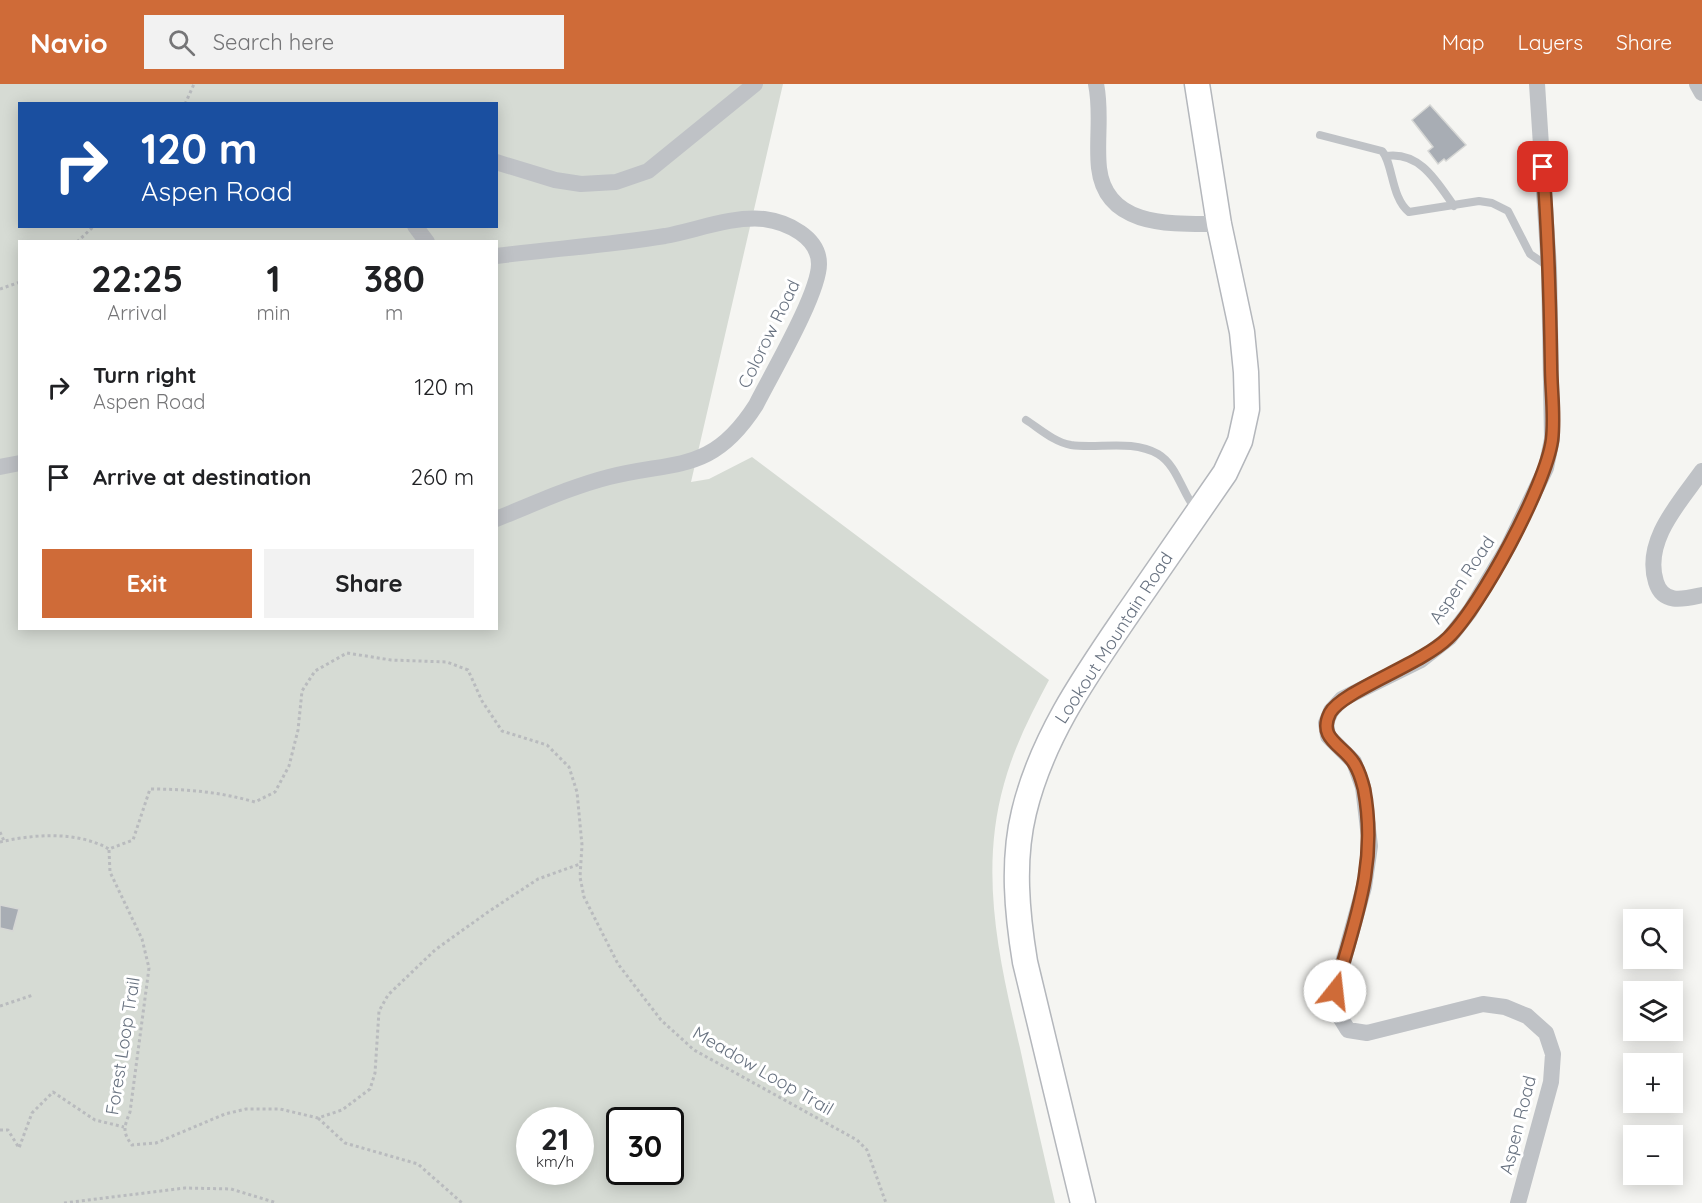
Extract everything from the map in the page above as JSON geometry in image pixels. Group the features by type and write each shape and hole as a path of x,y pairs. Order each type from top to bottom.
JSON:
{"street":[{"path":"498,163 555,180 581,184 616,182 648,171 755,84"},
{"path":"1096,84 1100,123 1099,166 1104,190 1118,207 1142,219 1184,224 1219,224"},
{"name":"Lookout Mountain Road","path":"1083,1203 1025,962 1018,922 1016,884 1023,814 1035,776 1059,722 1086,675 1225,473 1240,441 1247,409 1242,332 1219,224 1197,84"},
{"name":"Aspen Road","path":"1518,1203 1551,1082 1553,1054 1546,1033 1527,1016 1505,1007 1483,1004 1367,1033 1348,1030 1335,1009 1335,991 1364,887 1370,846 1363,787 1354,762 1328,736 1326,723 1331,711 1342,699 1421,660 1449,638 1470,611 1508,548 1546,468 1552,439 1549,268 1537,84"},
{"path":"1697,84 1702,93"},
{"name":"Colorow Road","path":"498,256 664,236 738,221 763,219 783,223 800,232 813,245 819,263 815,287 756,405 745,422 720,446 685,464 611,477 566,489 498,518"},
{"path":"0,467 18,463"},
{"path":"1702,471 1659,535 1653,555 1653,573 1657,588 1666,597 1677,600 1702,595"}],"lane":[{"path":"1320,135 1382,151 1386,156 1388,170 1403,208 1409,212 1479,201 1492,203 1508,211 1530,254 1549,268"},
{"path":"1386,156 1405,155 1422,165 1454,206"},
{"path":"1026,420 1057,440 1071,445 1116,445 1157,454 1174,471 1188,501 1198,513"}],"path":[{"path":"186,102 194,84"},
{"path":"79,240 92,228"},
{"path":"0,289 18,283"},
{"path":"0,832 2,842 61,835 98,843 109,849 133,840 150,789 190,789 255,802 275,792 289,766 298,730 302,691 315,671 347,653 391,660 447,662 468,670 482,701 502,731 547,745 569,767 577,792 580,864 538,879 488,912 435,951 388,995 379,1011 375,1073 370,1089 342,1110 318,1118 345,1143 418,1164 462,1203"},
{"name":"Forest Loop Trail","path":"109,849 110,872 142,939 149,968 130,1112 124,1127 124,1134 132,1145 156,1143 204,1122 246,1109 280,1109 318,1118"},
{"name":"Meadow Loop Trail","path":"580,864 584,897 615,959 672,1032 694,1050 857,1140 867,1150 886,1203"},
{"path":"0,1006 33,995"},
{"path":"0,1130 8,1130 19,1148 32,1113 53,1092 95,1120 124,1127"},
{"path":"64,1203 185,1188 231,1189 277,1203"}],"shaded area":[{"path":"0,84 783,84 691,482 709,479 752,457 1049,680 1029,718 1008,770 997,817 993,850 993,883 999,949 1055,1203 0,1203"}],"building":[{"path":"1430,105 1466,145 1446,161 1444,159 1438,164 1428,151 1433,147 1412,120"},
{"path":"0,905 19,909 13,931 0,928"}],"route":[{"path":"1335,991 1364,887 1370,846 1363,787 1354,762 1328,736 1326,723 1331,711 1342,699 1421,660 1449,638 1470,611 1508,548 1546,468 1552,439 1549,268 1543,167"}]}
